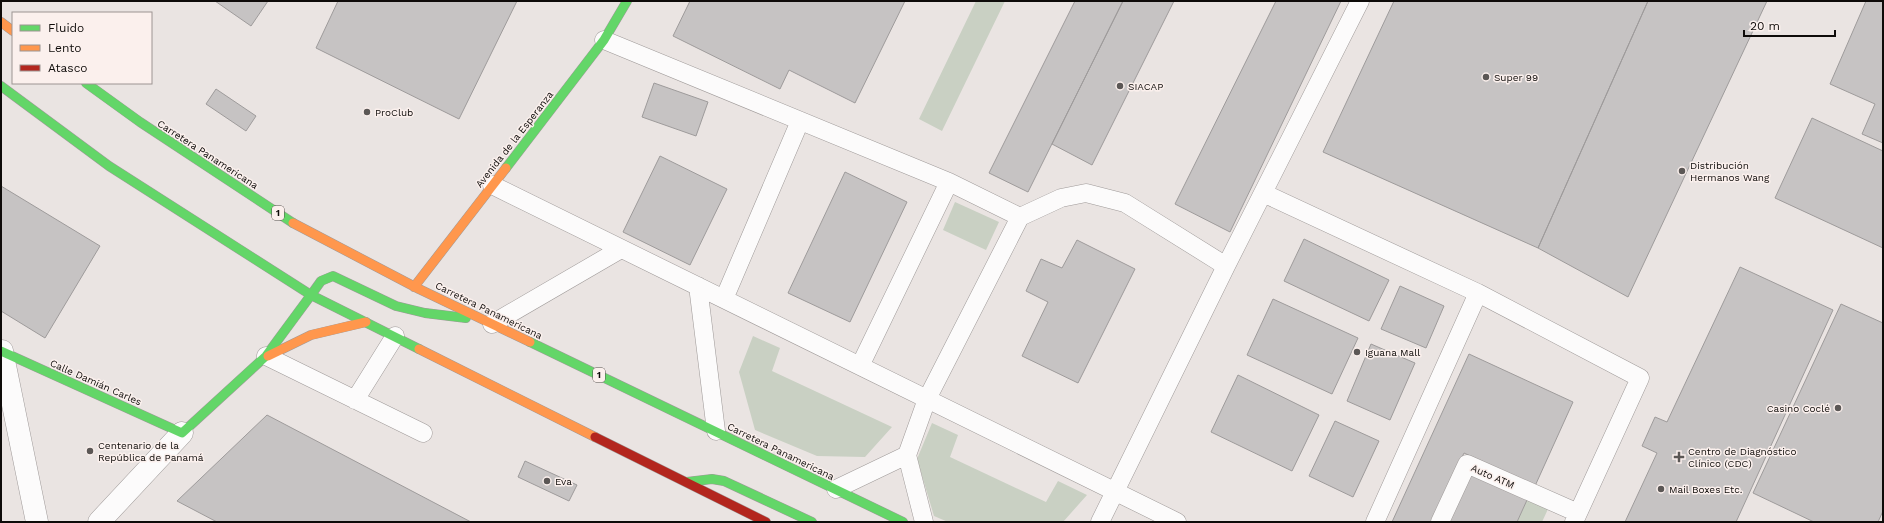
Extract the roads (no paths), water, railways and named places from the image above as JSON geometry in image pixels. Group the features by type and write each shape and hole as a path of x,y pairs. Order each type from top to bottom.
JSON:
{"main road":[{"name":"Avenida de la Esperanza","path":"414,287 604,40 627,1"},
{"path":"1,22 12,30"},
{"name":"Carretera Panamericana","path":"87,84 140,122 304,230 414,287 488,321 903,522"},
{"path":"1,86 110,166 311,295 766,522"},
{"path":"182,433 266,356 321,281 332,276 396,306 448,316 488,321"},
{"path":"266,356 311,335 366,322"},
{"name":"Calle Damián Carles","path":"1,351 182,433"},
{"path":"687,482 712,479 724,481 812,522"}],"street":[{"path":"1,351 37,522"},
{"path":"99,522 182,433"}],"lane":[{"path":"1100,522 1226,266 1360,1"},
{"path":"604,40 949,182 1020,217"},
{"path":"724,299 800,121"},
{"path":"860,366 949,182"},
{"path":"492,185 1177,522"},
{"path":"924,522 908,455 927,399 1020,217 1061,198 1086,193 1125,203 1226,266"},
{"path":"1263,193 1478,293 1640,378 1576,518"},
{"path":"488,321 621,249"},
{"path":"698,286 716,431"},
{"path":"1375,522 1478,293"},
{"path":"355,400 395,336"},
{"path":"266,356 423,433"},
{"path":"836,489 908,455"},
{"name":"Auto ATM","path":"1440,522 1467,464 1576,518"}],"place":[{"name":"Super 99","path":"1486,77"},
{"name":"SIACAP","path":"1120,86"},
{"name":"ProClub","path":"367,112"},
{"name":"Distribución Hermanos Wang","path":"1682,171"},
{"name":"Iguana Mall","path":"1357,352"},
{"name":"Casino Coclé","path":"1838,408"},
{"name":"Centenario de la República de Panamá","path":"90,451"},
{"name":"Centro de Diagnóstico Clínico (CDC)","path":"1679,457"},
{"name":"Eva","path":"547,481"},
{"name":"Mail Boxes Etc.","path":"1661,489"}]}
